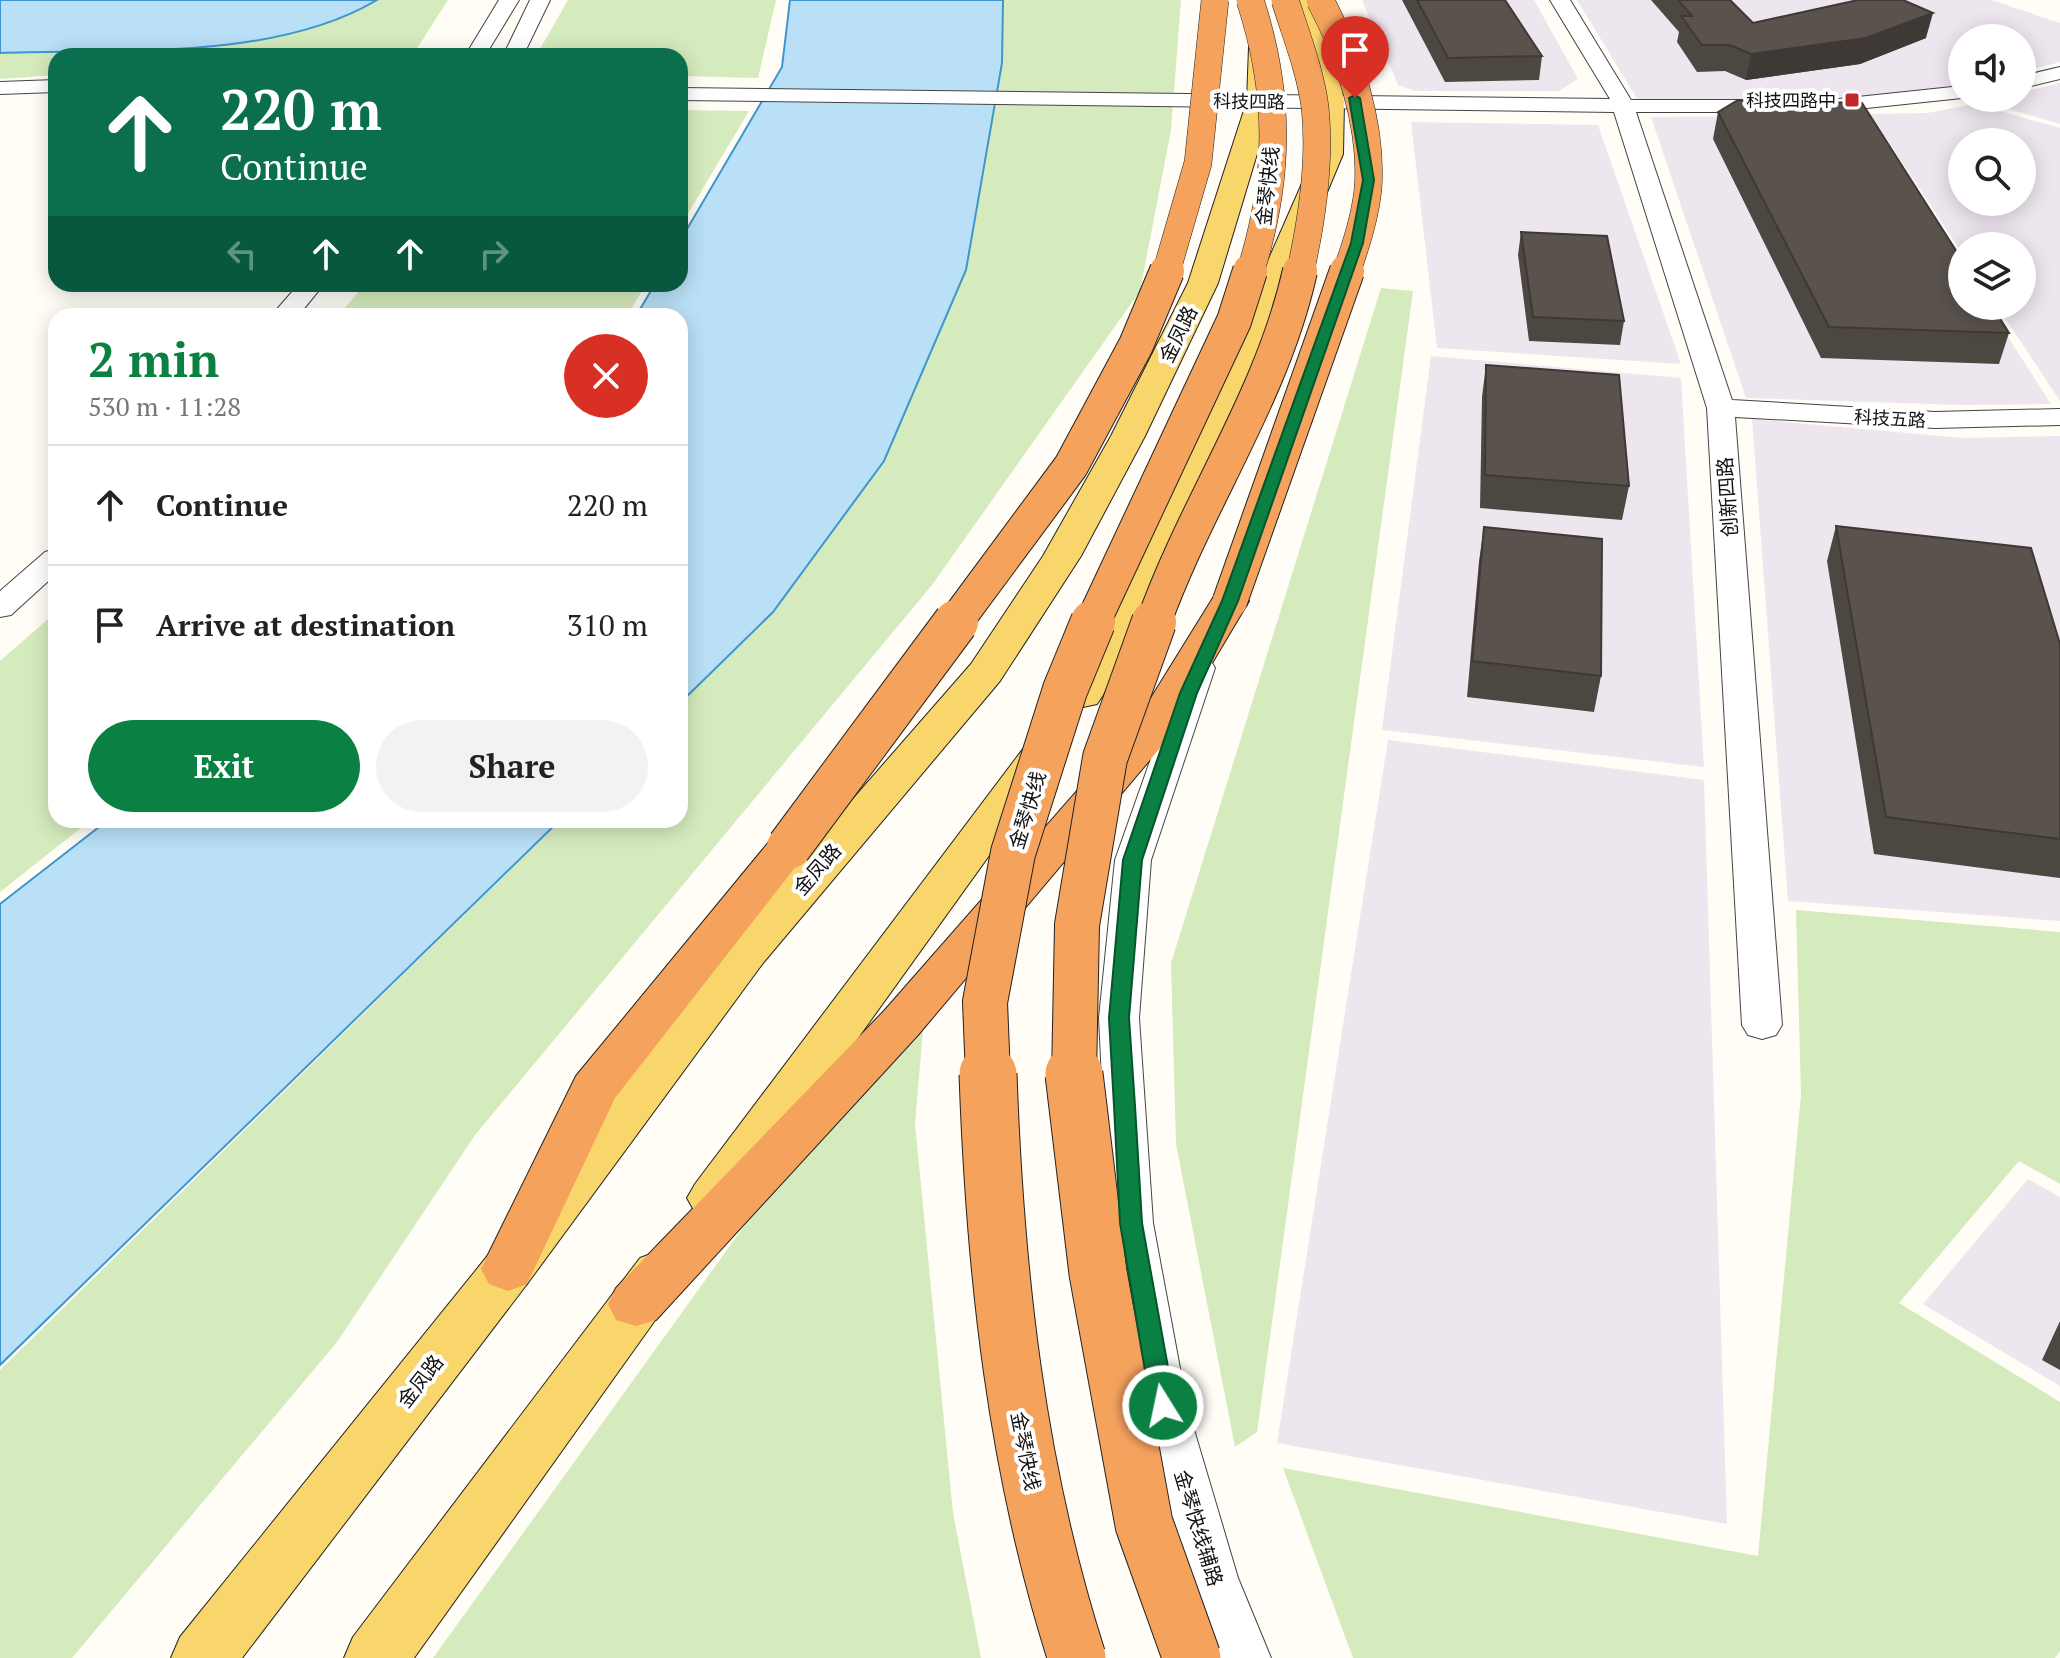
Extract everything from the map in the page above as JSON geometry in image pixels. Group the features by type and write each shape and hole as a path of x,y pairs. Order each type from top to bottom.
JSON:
{"highway":[{"path":"508,1269 594,1089 789,847 1071,466 1109,399 1154,303 1185,218 1208,105 1215,0"},
{"name":"金琴快线","path":"1077,1658 1049,1571 1007,1353 992,1194 985,1002 1013,853 1065,690 1106,590 1149,507 1234,321 1265,225 1275,111 1263,40 1250,0"},
{"path":"1192,1658 1144,1524 1098,1273 1074,1085 1077,925 1105,758 1173,567 1265,382 1294,299 1309,233 1316,171 1315,109 1309,76 1285,0"},
{"path":"636,1304 901,1023 1150,733 1230,601 1357,243 1365,201 1368,180 1350,71 1320,0"}],"main road":[{"name":"金凤路","path":"203,1658 508,1269 746,952 986,672 1062,556 1128,436 1203,283 1260,101 1262,49 1243,0"},
{"path":"376,1658 1080,701 1218,413 1329,154 1331,102 1323,46 1303,0"}],"street":[{"path":"480,48 509,0"},
{"path":"517,48 540,0"},
{"name":"创新四路","path":"1560,0 1619,94 1721,408 1762,1025"},
{"path":"2036,79 2060,73"},
{"path":"0,88 48,86"},
{"name":"科技四路","path":"688,94 1621,107 1829,106 1948,93"},
{"path":"0,96 48,95"},
{"path":"291,308 305,292"},
{"name":"科技五路","path":"1721,408 1935,420 2060,417"},
{"path":"0,608 48,565"},
{"name":"金琴快线辅路","path":"1230,601 1189,693 1133,860 1119,1018 1131,1223 1163,1406 1212,1578 1245,1658"}],"shaded area":[{"path":"1362,0 1534,0 1578,79 1559,91 1415,91 1398,85"},
{"path":"1577,0 1991,0 2060,23 2060,62 2036,68 2036,24 1948,24 1948,89 1819,101 1639,102"},
{"path":"2060,83 2060,124 2019,112 2036,112 2036,89"},
{"path":"1948,109 1948,112 2003,112 2060,128 2060,401 2006,320 2036,320 2036,232 1948,232 1870,114 1927,113"},
{"path":"1865,115 1948,278 1948,320 1997,320 2051,404 1962,405 1746,398 1651,117"},
{"path":"1411,122 1598,125 1681,364 1437,348"},
{"path":"1431,356 1681,378 1704,767 1382,730"},
{"path":"1752,419 1963,438 2060,436 2060,921 1788,901"},
{"path":"1388,740 1704,780 1727,1524 1277,1443"},
{"path":"2028,1179 2060,1197 2060,1386 1923,1304"}],"green space":[{"path":"0,0 448,0 417,48 48,48 48,76 0,79"},
{"path":"568,0 776,0 758,78 688,76 688,48 541,48"},
{"path":"1003,0 1181,0 1171,130 1140,291 932,585 475,1135 337,1342 72,1658 0,1658 0,1370 553,828 688,828 688,695 773,612 884,461 966,270 1002,63"},
{"path":"688,110 749,111 688,214"},
{"path":"1381,288 1413,291 1257,1432 1235,1447 1176,1144 1171,963"},
{"path":"358,292 641,292 632,308 345,308"},
{"path":"48,619 48,828 81,828 0,892 0,661"},
{"path":"1796,910 2060,932 2060,1184 2019,1161 1899,1303 2060,1402 2060,1651 2055,1658 1353,1658 1283,1468 1758,1556 1801,1095"},
{"path":"928,971 915,1124 953,1513 981,1658 433,1658"}],"water":[{"path":"0,0 377,0 336,20 244,43 194,48 48,48 48,52 0,53"},
{"path":"790,0 1003,0 1002,63 966,270 884,461 773,612 688,695 688,308 641,308 650,292 688,292 688,227 782,67"},
{"path":"98,828 552,828 0,1365 0,904"}],"building":[{"path":"1417,0 1505,0 1542,56 1448,58"},
{"path":"1678,0 1730,0 1753,23 1858,0 1903,0 1933,13 1866,38 1751,54 1730,45 1702,45 1681,16 1692,16"},
{"path":"1738,100 1862,103 1948,238 1948,320 2001,320 2009,333 1829,327 1718,112"},
{"path":"1521,232 1607,236 1624,321 1533,317"},
{"path":"1486,365 1619,375 1629,486 1485,475"},
{"path":"1836,526 2031,548 2060,644 2060,839 1886,817"},
{"path":"1484,527 1602,539 1601,676 1472,661"}],"place":[{"name":"科技四路中","path":"1852,100"}],"route":[{"path":"1163,1406 1131,1223 1119,1018 1133,860 1189,693 1230,601 1357,243 1368,180 1355,98"}]}
